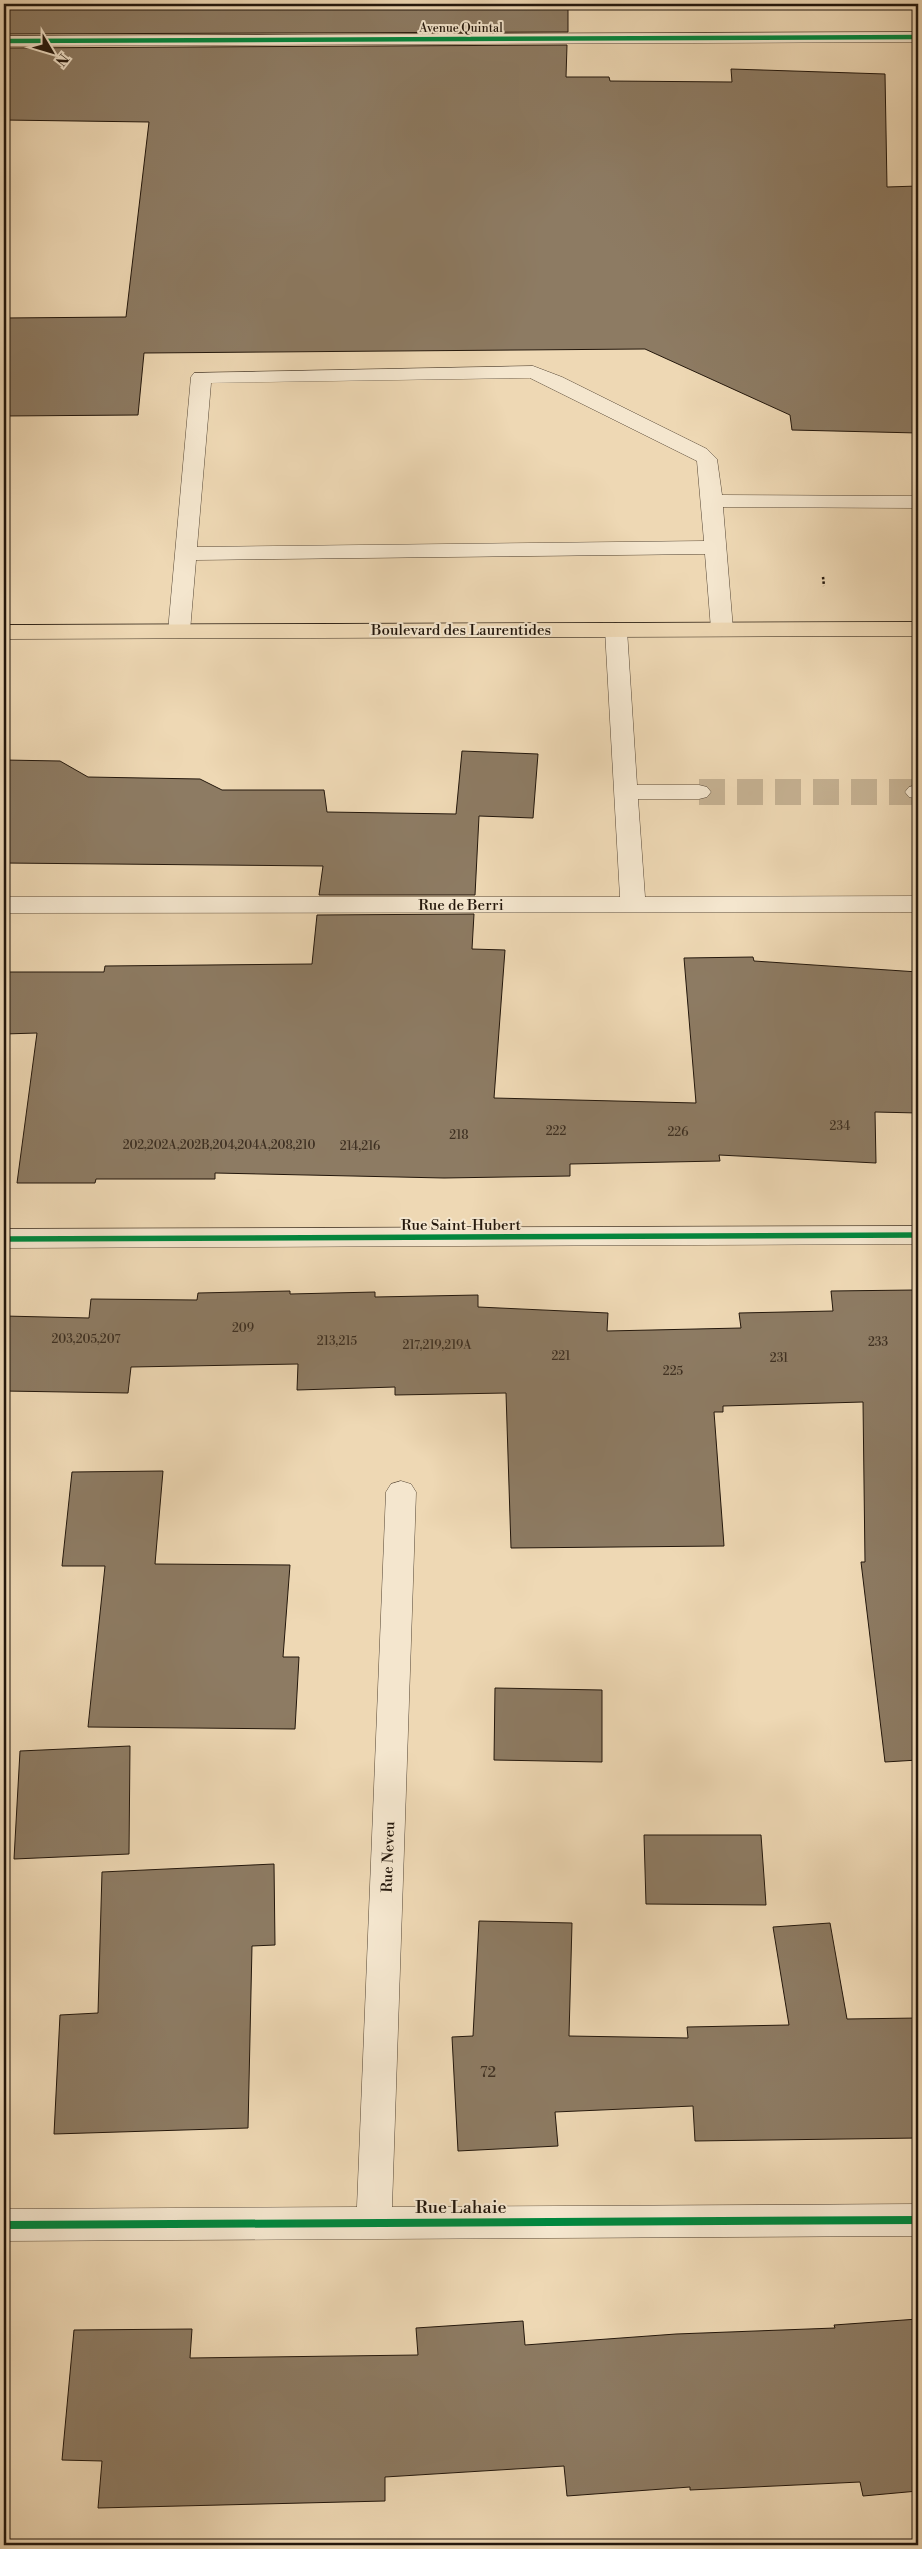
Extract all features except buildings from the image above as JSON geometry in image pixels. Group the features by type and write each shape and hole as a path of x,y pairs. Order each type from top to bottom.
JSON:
{"main road":[{"name":"Boulevard des Laurentides","path":"4,632 918,629"}],"street":[{"name":"Avenue Quintal","path":"4,41 918,38"},
{"path":"179,631 201,377 533,372 555,381 700,453 708,459 722,630"},
{"path":"712,501 918,502"},
{"path":"186,554 716,546"},
{"path":"616,630 633,904"},
{"path":"626,792 699,792"},
{"name":"Rue de Berri","path":"4,905 918,904"},
{"name":"Rue Saint-Hubert","path":"4,1239 918,1235"},
{"name":"Rue Neveu","path":"374,2223 400,1492"},
{"name":"Rue Lahaie","path":"4,2225 918,2220"}],"path":[{"path":"823,577 824,589"}],"tunnel":[{"path":"699,792 917,792"}],"cycle path":[{"path":"4,41 918,37"},
{"path":"4,1239 918,1235"},
{"path":"4,2225 918,2220"}]}
